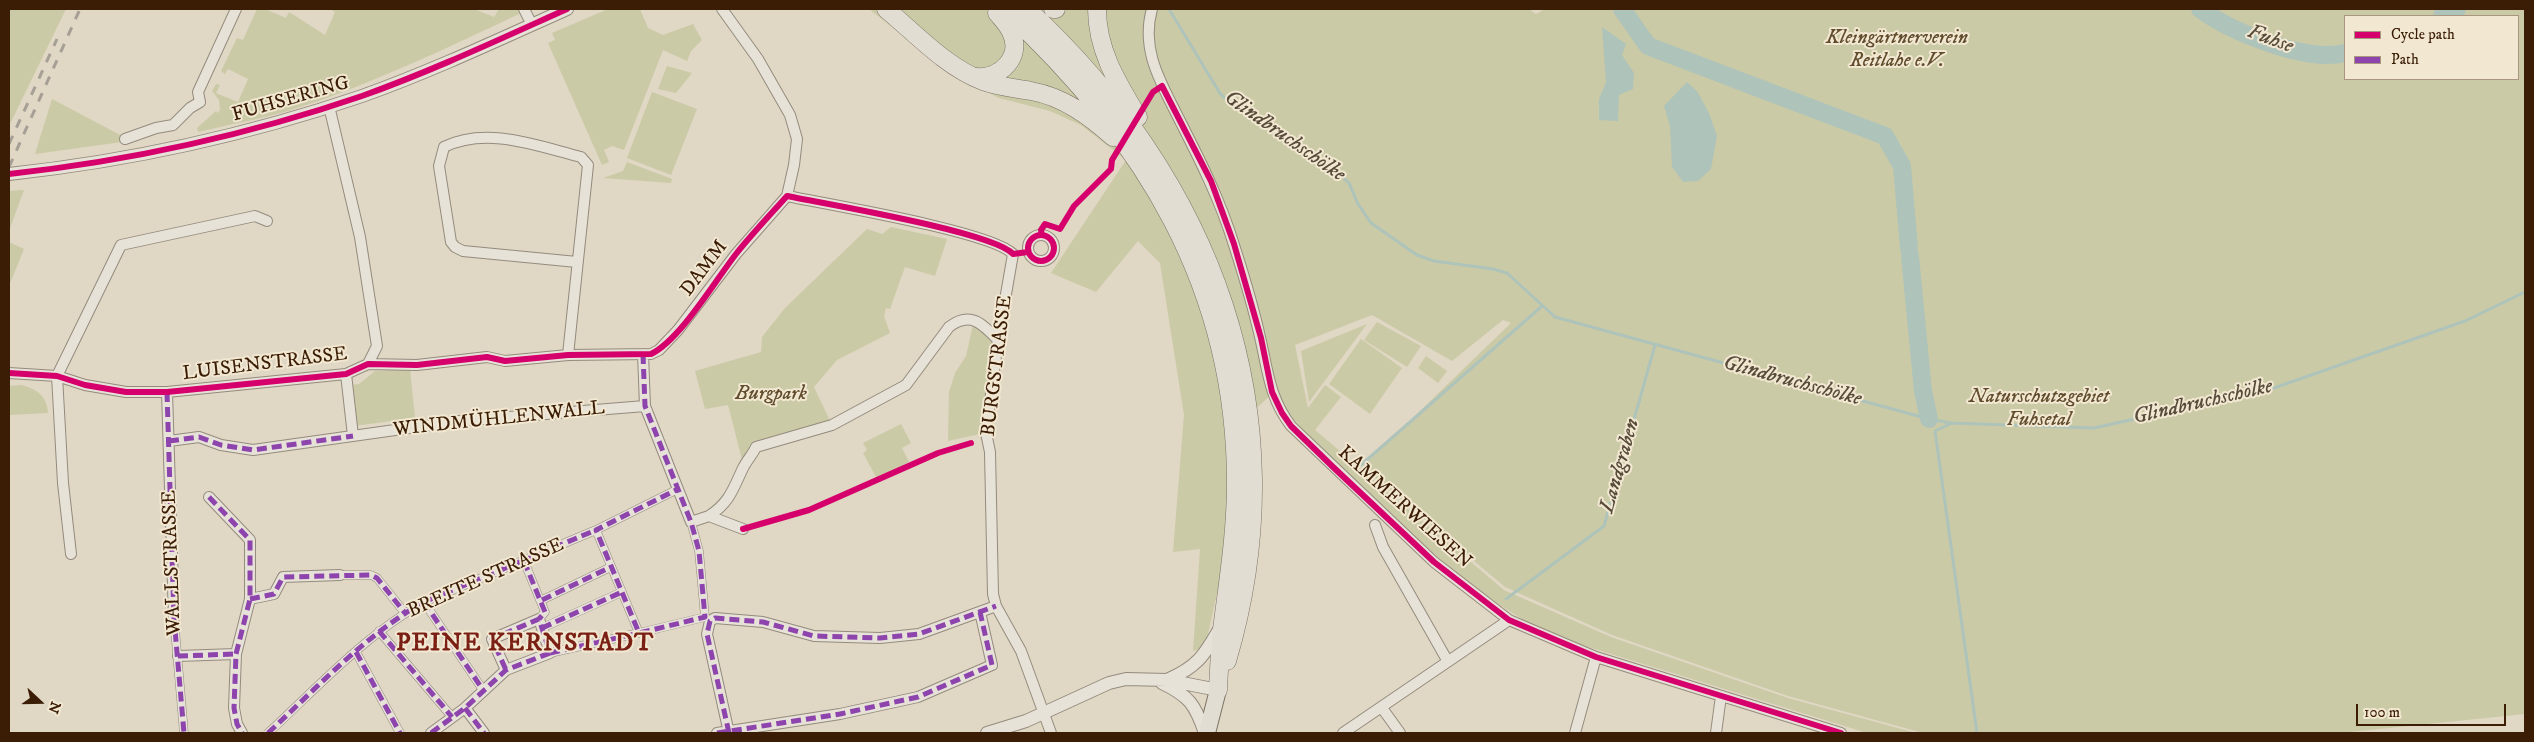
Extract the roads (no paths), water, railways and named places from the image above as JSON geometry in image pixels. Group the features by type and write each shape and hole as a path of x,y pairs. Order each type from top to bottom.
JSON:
{"highway":[{"path":"886,9 947,61 970,75 992,84 1032,91 1064,102 1143,153"},
{"path":"970,75 991,76 1003,70 1012,59 1014,45 1011,32 994,9"},
{"path":"1004,9 1061,63 1143,153 1176,224 1206,296 1216,330 1226,378 1233,423 1236,482 1231,570 1222,623 1218,690"},
{"path":"1027,9 1096,80 1143,153 1189,217 1224,299 1240,359 1253,481 1246,578 1234,637 1218,690"},
{"path":"1097,9 1099,37 1107,61 1148,133 1143,153"}],"main road":[{"path":"1206,733 1218,690"}],"street":[{"path":"125,139 156,128 173,125 190,108 200,102 198,92 236,9"},
{"path":"524,9 532,24"},
{"name":"FUHSERING","path":"9,174 69,167 146,154 241,132 329,106 438,66 568,9"},
{"name":"DAMM","path":"643,354 659,350 678,330 736,254 787,196 797,147 795,128 758,59 722,9"},
{"name":"KAMMERWIESEN","path":"1152,9 1148,38 1152,62 1162,86 1210,181 1234,244 1261,338 1272,392 1282,413 1291,426 1434,562 1509,620 1596,657 1841,733"},
{"path":"329,106 350,192 366,274 377,346 368,364"},
{"path":"568,355 572,334 577,262 588,184 588,165 580,157 507,139 479,137 444,147 438,166 451,242 455,247 463,251 577,262"},
{"path":"787,196 956,231 1010,250 1028,252"},
{"path":"71,554 63,483 57,376 121,245 255,216 267,221"},
{"name":"BURGSTRASSE","path":"996,606 992,568 990,452 986,433 1010,250"},
{"path":"691,522 708,516 722,507 756,447 832,425 906,385 949,327 956,322 970,319 977,322 998,340"},
{"path":"431,733 466,708 506,670 550,653 705,617 699,551 691,522 645,406 643,354"},
{"name":"LUISENSTRASSE","path":"9,373 57,376 85,385 126,392 167,392 346,374 368,364 416,365 487,357 505,361 568,355 643,354"},
{"path":"346,374 353,436"},
{"name":"WALLSTRASSE","path":"167,392 174,618 184,733"},
{"name":"WINDMÜHLENWALL","path":"169,441 198,436 221,445 253,450 458,421 645,406"},
{"name":"BREITE STRASSE","path":"268,733 379,631 405,613 424,602 596,530 678,489"},
{"path":"208,496 250,540 250,599 236,654 234,708 237,724 242,733"},
{"path":"708,516 743,529"},
{"name":"KAMMERWIESEN","path":"1375,525 1383,547 1447,660"},
{"path":"596,530 639,632"},
{"path":"524,561 542,600 545,612 540,624 550,653"},
{"path":"542,600 611,567"},
{"path":"250,599 274,594 283,577 371,575 377,578 405,613"},
{"path":"506,670 492,639 540,624 622,592"},
{"path":"424,602 483,690"},
{"path":"729,732 707,634 710,621 720,618 763,622 814,636 880,638 919,634 996,606 1021,651 1051,733"},
{"path":"717,733 840,714 918,697 992,665 980,612"},
{"path":"1343,733 1382,708 1447,660 1509,620"},
{"path":"1161,680 1195,665 1205,655 1222,623"},
{"path":"379,631 452,717"},
{"path":"356,652 400,733"},
{"path":"178,656 236,654"},
{"path":"1574,733 1596,657"},
{"path":"987,733 1043,714 1109,682 1126,679 1161,680 1218,690"},
{"path":"1161,680 1182,693 1191,702 1206,733"},
{"path":"1716,733 1721,696"},
{"path":"466,708 484,733"},
{"path":"1382,708 1400,733"}],"waterway":[{"name":"Glindbruchschölke","path":"1169,9 1221,95 1297,150 1336,171 1349,183 1358,204 1371,223 1417,255 1434,261 1493,269 1507,273 1555,317 1929,419 1951,423 2094,428 2274,388 2465,321 2525,292"},
{"path":"1622,9 1648,46 1885,136 1902,166 1909,248"},
{"name":"Fuhse","path":"2200,9 2249,36 2291,50 2311,54 2344,53"},
{"name":"Fuhse","path":"2444,15 2457,9"},
{"path":"1910,256 1923,391 1929,419"},
{"path":"1361,465 1541,307"},
{"name":"Landgraben","path":"1506,599 1604,526 1655,345"},
{"path":"1950,424 1935,431 1977,733"}],"railway":[{"path":"9,167 80,9"},
{"path":"9,144 57,39"}],"district":[{"name":"PEINE KERNSTADT","path":"525,645"}],"park label":[{"name":"Kleingärtnerverein Reitlahe e.V.","path":"1897,50"},
{"name":"Burgpark","path":"771,395"},
{"name":"Naturschutzgebiet Fuhsetal","path":"2039,410"}]}
